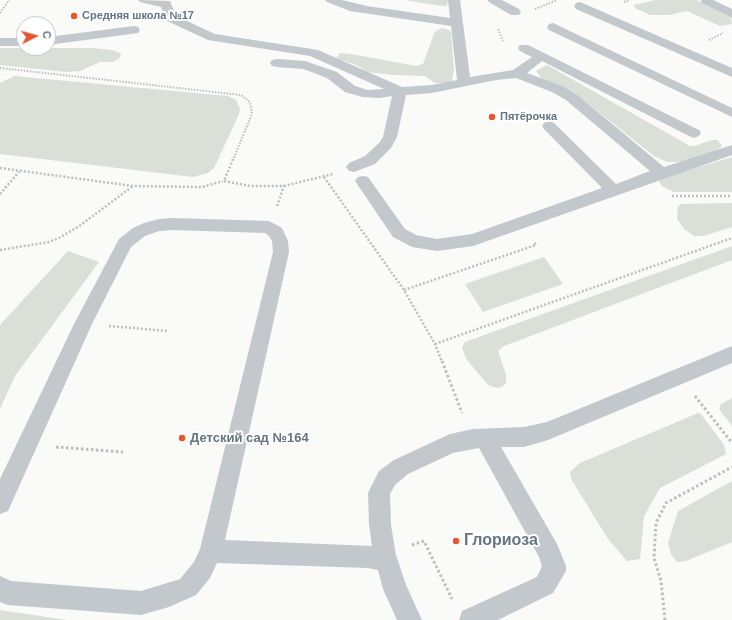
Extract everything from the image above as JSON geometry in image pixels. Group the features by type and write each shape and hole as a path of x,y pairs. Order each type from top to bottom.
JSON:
{"lane":[{"path":"144,0 166,4 171,18 212,38 313,53"},
{"path":"331,0 350,7 367,10 457,22"},
{"path":"454,0 464,82"},
{"path":"493,0 515,12"},
{"path":"706,1 732,14"},
{"path":"580,6 732,73"},
{"path":"554,28 732,113"},
{"path":"56,41 134,30"},
{"path":"274,36 287,39 313,53 400,91"},
{"path":"68,40 75,43 125,43"},
{"path":"0,42 16,42"},
{"path":"524,48 694,133"},
{"path":"517,74 541,56"},
{"path":"277,63 305,65 332,75 350,89 367,94 432,89 496,76 517,74 556,89 571,97 662,173"},
{"path":"354,167 370,160 386,145 390,137 400,91"},
{"path":"549,126 613,190"},
{"path":"363,181 399,233 412,241 437,245 473,240 613,190 732,150"},
{"path":"0,503 83,324 126,244 132,237 150,227 173,224 269,227 276,232 280,241 281,252 211,551 202,570 188,587 169,595 141,603 8,593 0,588"},
{"path":"410,620 395,589 386,560 380,525 379,493 387,478 401,467 450,444 484,438 506,439 524,437 548,431 732,354"},
{"path":"471,620 545,585 554,571 554,566 549,552 484,438"},
{"path":"211,551 368,557 386,560"}],"path":[{"path":"0,14 9,0"},
{"path":"545,4 557,0"},
{"path":"702,44 724,32"},
{"path":"0,68 228,92 241,95 250,102 252,114 224,181"},
{"path":"0,168 133,186 202,187 224,181 250,186 284,186 324,176 404,290 435,344 459,406"},
{"path":"0,194 19,171"},
{"path":"0,250 49,242 59,238 78,227 133,186"},
{"path":"278,205 284,186"},
{"path":"665,196 732,196"},
{"path":"435,344 732,238"},
{"path":"404,290 536,245"},
{"path":"83,324 168,331"},
{"path":"680,377 732,443"},
{"path":"27,445 122,452"},
{"path":"665,620 662,581 654,558 656,523 666,503 732,466"},
{"path":"424,541 454,601"}],"shaded area":[{"path":"404,0 449,0 446,6 442,6"},
{"path":"655,0 697,0 731,18 732,24 720,26 687,11 669,15 650,15 635,8 634,5"},
{"path":"442,28 451,32 454,71 452,81 445,83 435,83 425,76 393,75 368,72 356,65 338,59 337,57 340,53 351,54 416,66 423,64 434,34"},
{"path":"0,48 16,48 16,56 56,56 56,48 91,48 112,50 120,53 121,55 119,59 113,62 100,62 80,71 66,72 0,65"},
{"path":"547,65 690,146 695,146 712,140 717,140 722,145 720,148 707,155 683,162 667,162 654,156 572,91 544,82 536,71"},
{"path":"14,76 228,96 236,100 240,109 214,168 208,173 193,177 0,154 0,83"},
{"path":"732,157 732,192 674,192 662,186 659,181 662,178"},
{"path":"732,203 732,227 703,236 694,236 684,229 677,219 678,207 681,204"},
{"path":"732,246 732,260 504,346 498,351 506,375 506,383 502,387 497,388 488,385 467,360 462,348 465,342"},
{"path":"68,251 99,262 15,376 0,409 0,325"},
{"path":"544,257 563,284 483,312 465,284"},
{"path":"732,398 732,426 719,409 721,404"},
{"path":"698,413 701,414 724,445 726,454 660,488 644,516 640,559 627,561 608,539 571,479 570,472 580,463"},
{"path":"732,481 732,542 686,561 677,562 671,554 668,543 678,511"},
{"path":"0,610 67,620 0,620"}],"place":[{"name":"Средняя школа №17","path":"74,16"},
{"name":"Пятёрочка","path":"492,117"},
{"name":"Детский сад №164","path":"182,438"},
{"name":"Глориоза","path":"456,541"}]}
